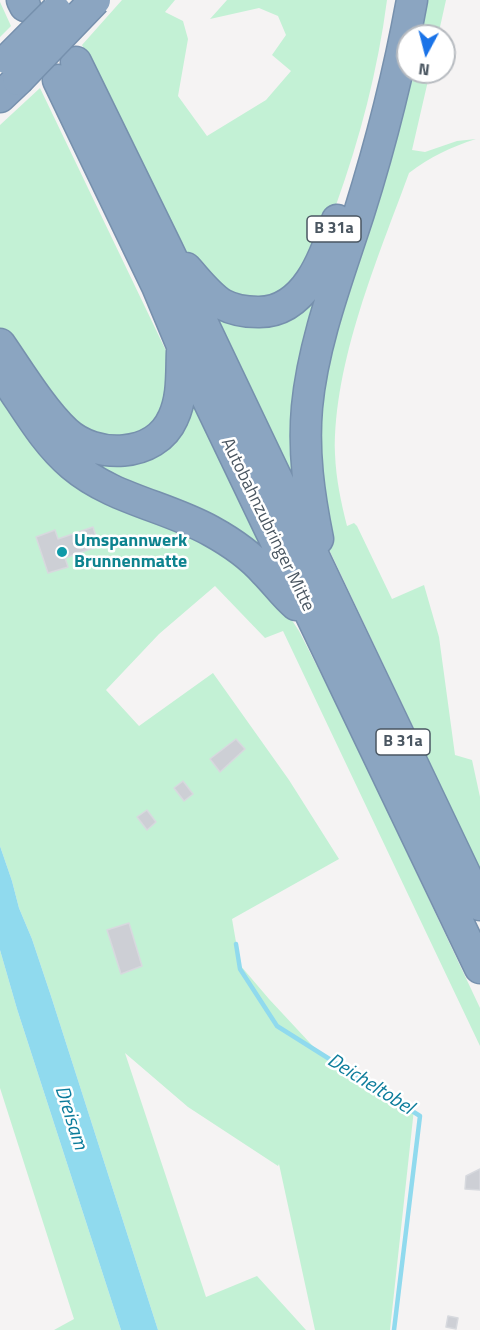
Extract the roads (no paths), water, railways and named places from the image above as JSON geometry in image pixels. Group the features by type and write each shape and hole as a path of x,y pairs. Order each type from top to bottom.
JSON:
{"highway":[{"path":"6,75 66,0"},
{"path":"6,75 95,0"},
{"name":"B 31a","path":"167,248 207,291 221,303 233,309 265,312 283,307 297,297 327,251 358,158 383,62 395,0"},
{"path":"325,580 307,478 306,443 309,396 315,358 389,108 412,0"},
{"name":"Autobahnzubringer Mitte","path":"480,905 167,248 67,71 183,348 480,968"},
{"path":"0,344 66,432 89,447 117,451 144,445 167,429 173,419 180,393 183,348"},
{"name":"B 31a","path":"0,371 34,420 71,464 95,482 123,496 186,518 234,543 265,572 284,595 313,620"}],"water":[{"name":"Dreisam","path":"0,846 19,908 51,996 158,1330 121,1330 0,950"}],"waterway":[{"name":"Deicheltobel","path":"236,944 240,969 277,1026 420,1116 394,1330"}],"place":[{"name":"Umspannwerk Brunnenmatte","path":"62,552"}]}
